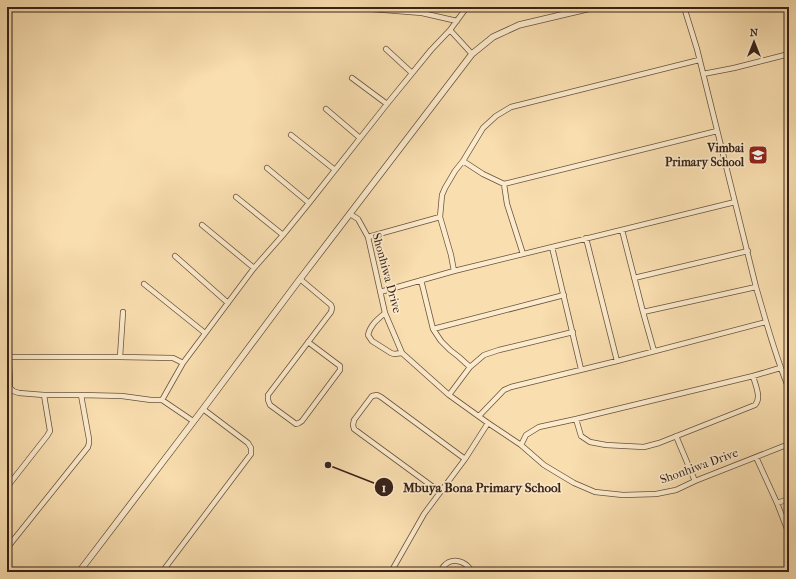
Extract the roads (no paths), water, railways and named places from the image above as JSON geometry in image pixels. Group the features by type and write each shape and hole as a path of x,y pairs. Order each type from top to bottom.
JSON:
{"street":[{"path":"347,7 422,13 457,21"},
{"path":"162,400 183,363 254,268 283,235 412,73 450,30 467,7"},
{"path":"80,571 472,54 493,38 519,25 581,9 595,7"},
{"path":"684,7 703,74 756,287 780,368 789,389"},
{"path":"450,30 472,54"},
{"path":"386,49 412,73"},
{"path":"703,74 789,54"},
{"path":"454,271 440,217 442,195 455,171 463,161 483,128 496,116 511,107 699,60"},
{"path":"352,78 387,104"},
{"path":"326,109 360,138"},
{"path":"463,161 483,174 504,184 717,131"},
{"path":"291,135 335,170"},
{"path":"267,168 309,203"},
{"path":"504,184 507,204 522,254"},
{"path":"236,198 283,235"},
{"path":"380,292 454,271 735,202"},
{"name":"Shonhiwa Drive","path":"350,214 358,219 368,237 385,313 402,353 449,395 520,445 544,465 574,483 595,492 623,495 656,494 676,490 789,444"},
{"path":"368,237 440,217"},
{"path":"202,225 254,268"},
{"path":"622,230 654,351"},
{"path":"586,238 617,361"},
{"path":"552,247 582,369"},
{"path":"634,278 748,251"},
{"path":"175,256 228,303"},
{"path":"300,279 331,305 332,308 331,312 308,342 268,395 270,405 296,424 302,421 340,370 340,366 308,342"},
{"path":"421,280 433,329 450,350 470,367"},
{"path":"144,284 205,334"},
{"path":"643,312 756,287"},
{"path":"433,329 564,295"},
{"path":"120,357 123,312"},
{"path":"385,313 374,323 368,335 372,341 391,353 402,353"},
{"path":"479,416 504,390 511,387 766,322"},
{"path":"449,395 470,367 484,356 499,350 573,332"},
{"path":"183,363 173,358 8,357 10,387 13,391 19,393 44,395 122,396 162,400 193,421"},
{"path":"520,445 526,435 539,427 753,376 780,368"},
{"path":"576,419 581,436 590,442 606,445 644,447 659,443 755,405 758,402 758,398 753,376"},
{"path":"7,487 47,436 50,430 44,395"},
{"path":"7,548 88,447 89,439 81,395"},
{"path":"440,492 354,429 354,420 372,396 377,395 381,397 465,459"},
{"path":"162,572 251,454 251,448 248,443 203,409"},
{"path":"391,572 424,514 465,459 488,423"},
{"path":"676,436 695,481"},
{"path":"756,457 789,534"},
{"path":"777,503 789,499"},
{"path":"440,572 444,565 450,561 456,561 462,562 472,572"}],"place":[{"name":"Vimbai Primary School","path":"758,155"},
{"name":"Mbuya Bona Primary School","path":"328,465"}]}
